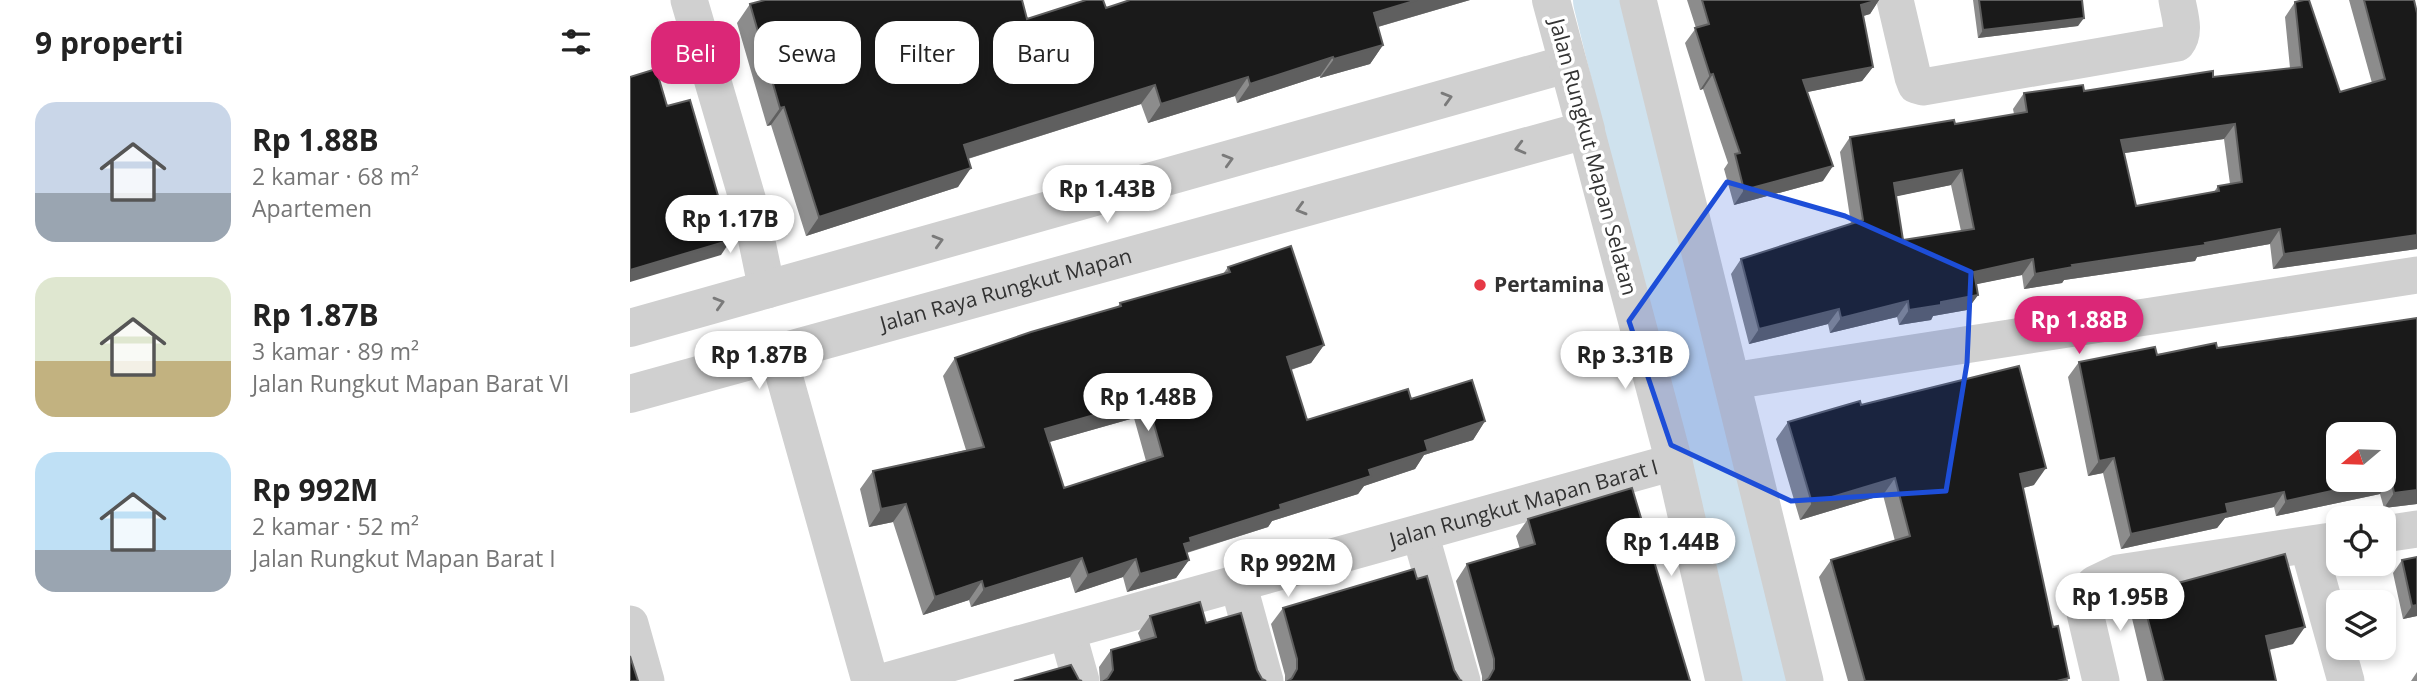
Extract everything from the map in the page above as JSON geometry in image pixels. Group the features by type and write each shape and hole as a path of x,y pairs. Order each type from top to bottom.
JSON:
{"street":[{"path":"689,0 750,208 766,290"},
{"name":"Jalan Rungkut Mapan Selatan","path":"1551,0 1674,462 1724,681"},
{"path":"1638,0 1805,681"},
{"path":"1895,0 1913,77 1916,85 1923,87 2177,43 2181,38 2177,0"},
{"path":"630,328 1567,64"},
{"name":"Jalan Raya Rungkut Mapan","path":"630,394 1586,130"},
{"path":"1732,382 2417,275"},
{"path":"778,354 870,681"},
{"name":"Jalan Rungkut Mapan Barat I","path":"886,681 1674,462"},
{"path":"2396,532 2417,529"},
{"path":"1420,533 1462,681"},
{"path":"2101,681 2085,614 2095,584 2118,573 2323,543 2346,681"},
{"path":"1238,583 1265,681"},
{"path":"630,624 646,681"},
{"path":"1067,631 1080,681"}],"highlighted area":[{"path":"1727,182 1845,216 1971,272 1967,363 1946,491 1791,501 1671,445 1629,321"}],"building":[{"path":"765,0 1022,0 1027,19 1086,0 1103,0 1106,8 1130,0 1417,0 1374,13 1383,45 1334,59 1333,57 1250,84 1248,77 1161,104 1155,85 964,145 971,168 819,217 784,107 780,108 773,84 861,84 861,21 755,21 750,4"},
{"path":"1702,0 1878,0 1861,5 1873,67 1803,80 1833,166 1744,190 1735,154 1740,153 1695,28 1709,24"},
{"path":"1979,0 2082,0 2084,18 1983,30"},
{"path":"2309,0 2340,92 2385,79 2364,0 2414,0 2417,13 2417,235 2284,254 2280,229 2205,243 2206,245 2072,265 2073,267 2035,274 2033,259 1974,272 1978,295 1941,302 1941,305 1909,310 1908,301 1841,318 1839,309 1759,329 1741,259 1863,220 1850,137 1954,120 1955,124 2027,112 2024,93 2083,85 2084,91 2213,71 2213,77 2302,67 2295,2","holes":["2235,124 2242,182 2218,186 2219,191 2136,206 2121,140","1962,170 1974,229 1903,240 1894,183"]},
{"path":"651,71 651,84 660,84 667,106 690,100 731,240 630,270 630,77"},
{"path":"1291,246 1324,345 1287,357 1307,420 1408,389 1411,399 1472,380 1485,421 1425,441 1428,451 1369,470 1371,476 1190,538 1191,542 1184,544 1189,560 1140,574 1136,559 1088,575 1082,558 984,589 982,581 935,597 906,504 881,509 873,471 984,447 955,358 1121,306 1120,303 1230,272 1228,267","holes":["1147,400 1163,456 1064,488 1045,429"]},
{"path":"2417,318 2417,490 2394,493 2396,422 2326,422 2327,492 2286,501 2284,492 2226,504 2228,513 2131,534 2114,458 2099,461 2079,362 2155,347 2157,355 2216,343 2217,348"},
{"path":"2019,366 2046,468 2020,474 2053,627 2058,626 2069,678 2057,681 1865,681 1831,560 1910,536 1895,478 1812,503 1788,422 1860,401 1861,405"},
{"path":"1632,488 1690,681 1485,681 1494,669 1494,659 1467,564 1535,544 1528,519"},
{"path":"2285,554 2305,627 2266,636 2276,681 2164,681 2141,593"},
{"path":"2417,557 2417,605 2412,606 2402,560"},
{"path":"1414,569 1417,579 1427,576 1454,670 1462,681 1288,681 1297,669 1297,659 1283,608"},
{"path":"1200,602 1206,623 1241,613 1257,670 1266,681 1104,681 1113,670 1111,650 1156,637 1150,616"},
{"path":"630,656 638,681 630,681"},
{"path":"1071,665 1082,681 1014,681"}],"waterway":[{"path":"1608,0 1776,681"}],"place":[{"name":"Pertamina","path":"1480,285"}]}
